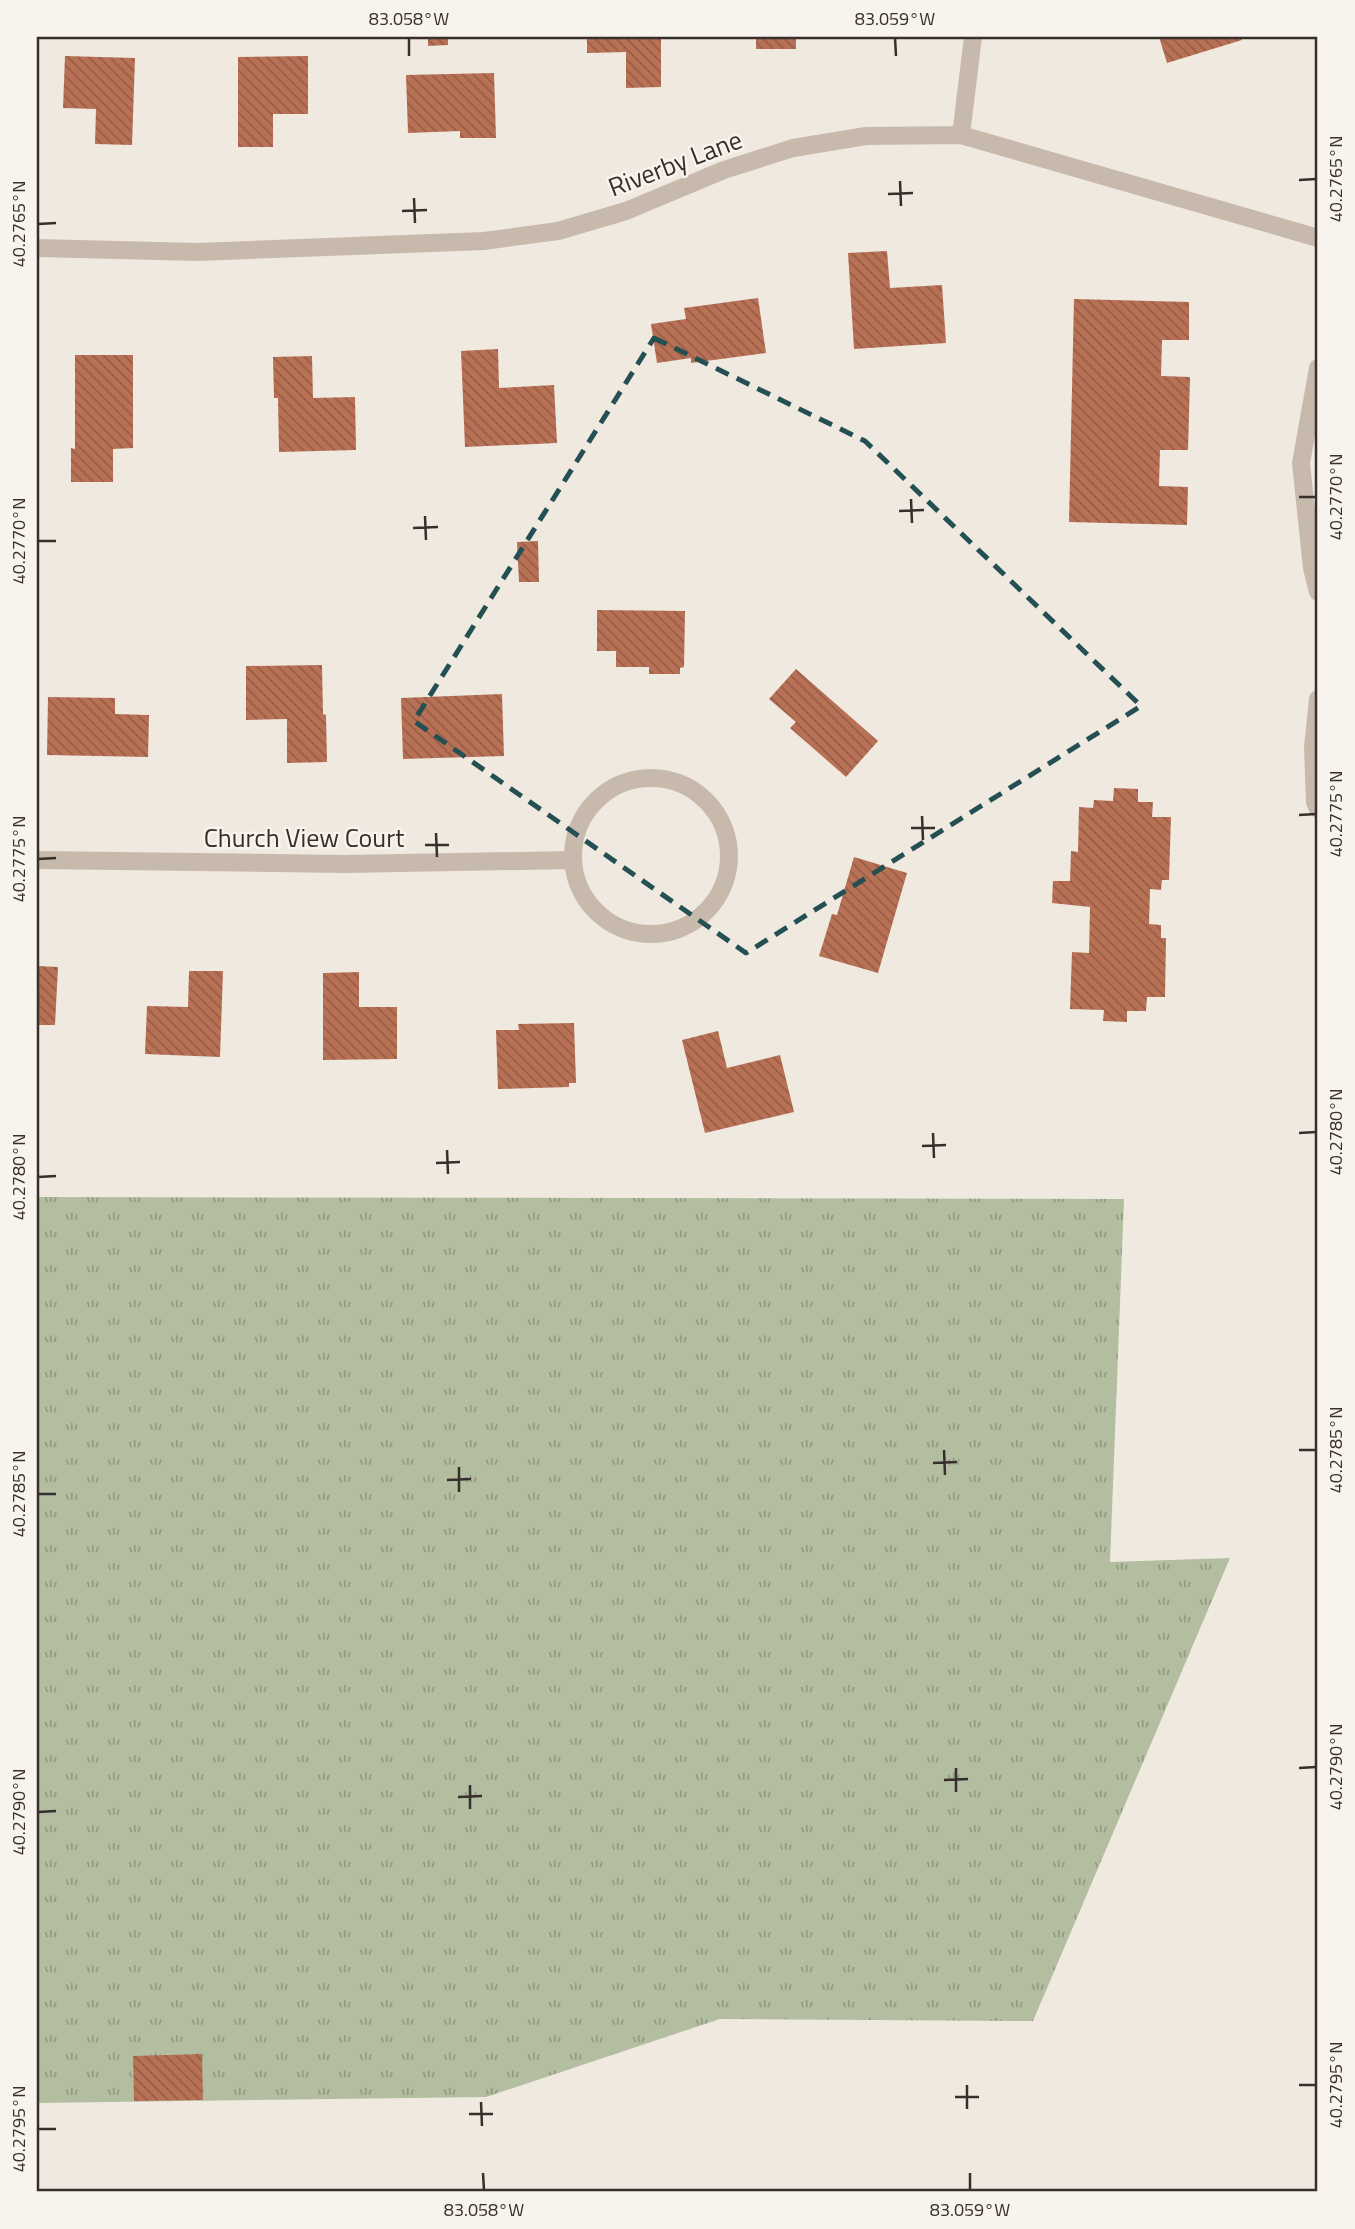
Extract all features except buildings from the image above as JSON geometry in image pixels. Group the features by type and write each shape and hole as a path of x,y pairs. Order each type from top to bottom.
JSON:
{"street":[{"path":"961,135 973,37"},
{"name":"Riverby Lane","path":"37,248 198,252 484,241 558,231 626,211 724,170 793,148 866,136 961,135 1318,238"},
{"path":"1318,373 1301,463 1312,568 1318,592"},
{"path":"1318,699 1313,748 1315,802 1318,809"},
{"path":"647,777 671,780 694,790 712,807 725,828 730,852 727,879 714,903 694,922 668,933 641,934 615,926 604,918 593,909 578,886 572,860 575,836 584,813 601,795 622,783 647,777"},
{"name":"Church View Court","path":"37,860 346,864 572,860"}],"highlighted area":[{"path":"654,338 865,441 1141,706 746,953 414,721"}],"green space":[{"path":"37,1197 1124,1199 1110,1562 1230,1558 1033,2021 720,2019 486,2097 37,2103"}]}
